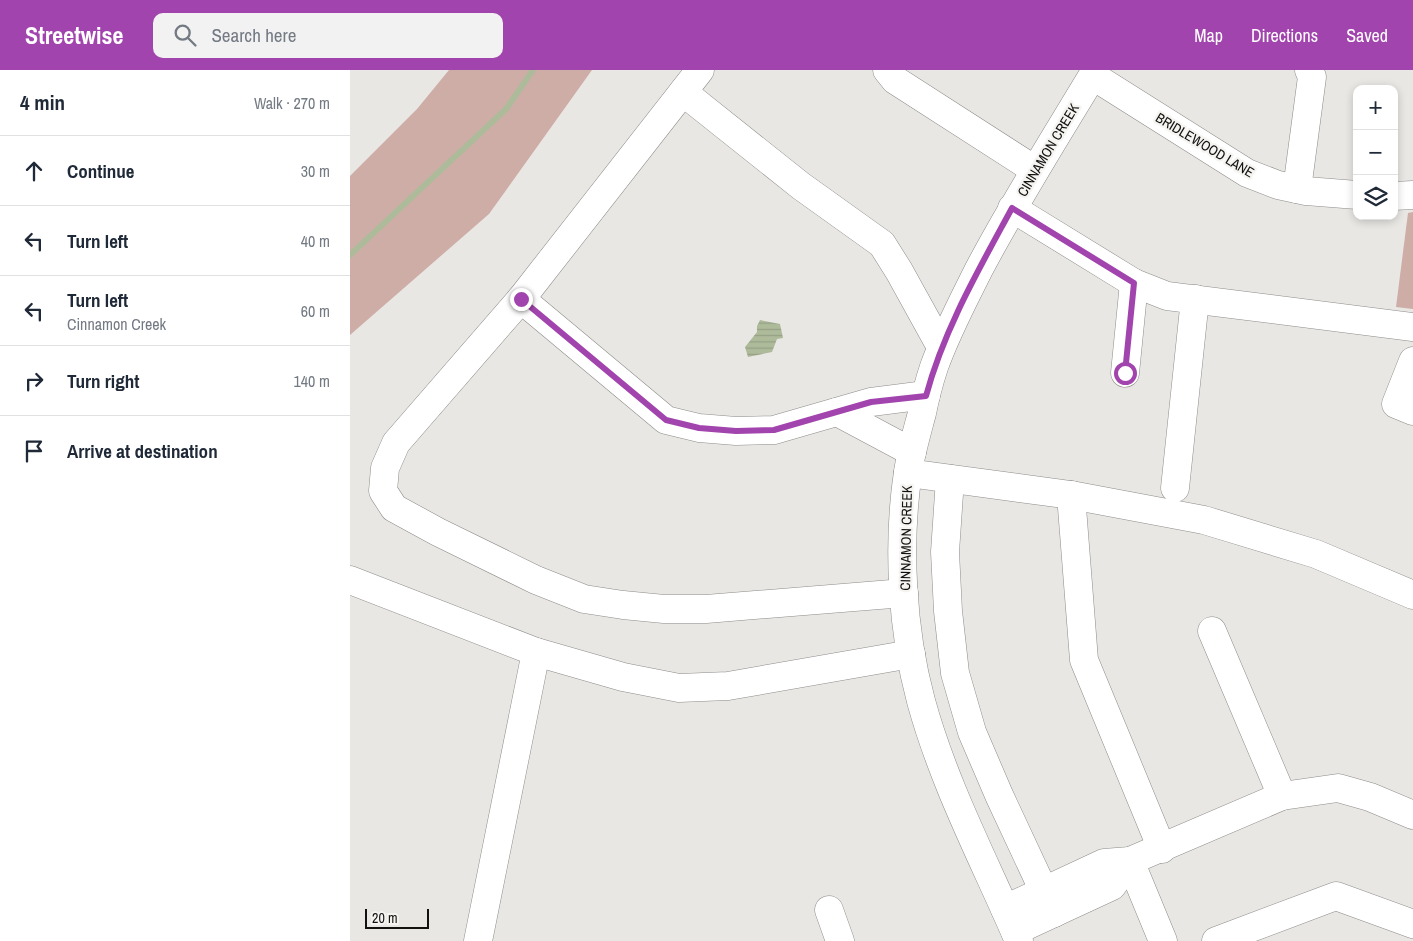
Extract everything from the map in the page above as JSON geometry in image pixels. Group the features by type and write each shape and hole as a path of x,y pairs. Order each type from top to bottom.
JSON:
{"street":[{"path":"700,70 521,299 396,443 385,468 383,491 394,508 438,532 536,580 584,599 664,609 706,609 904,593"},
{"path":"888,70 896,80 1036,170"},
{"path":"1296,189 1312,77 1309,70"},
{"name":"CINNAMON CREEK","path":"1013,927 941,762 921,701 911,654 904,593 904,517 910,462 933,369 941,347 1012,208 1094,73"},
{"name":"BRIDLEWOOD LANE","path":"1094,73 1240,169 1278,185 1306,191 1353,195"},
{"path":"682,92 801,186 882,244 941,347"},
{"path":"1398,196 1413,196"},
{"path":"1012,208 1134,283 1167,296 1413,327"},
{"path":"1125,373 1134,283"},
{"path":"521,299 666,420 699,428 736,431 774,430 871,402 926,396"},
{"path":"1175,488 1195,299"},
{"path":"1413,361 1396,404 1413,411"},
{"path":"837,412 910,462 950,479 1071,495 1204,520 1316,554 1413,595"},
{"path":"950,479 946,552 948,611 955,673 972,732 999,796 1049,902"},
{"path":"1071,495 1084,660 1162,849"},
{"path":"350,580 536,652 623,676 679,688 728,686 911,654"},
{"path":"1212,631 1282,796"},
{"path":"478,941 536,652"},
{"path":"1013,927 1049,902 1112,886 1130,862 1282,796 1338,788 1370,796 1413,815"},
{"path":"1130,862 1163,941"},
{"path":"1216,941 1336,896 1413,924"},
{"path":"829,910 840,941"}],"shaded area":[{"path":"449,70 592,70 489,214 350,335 350,176 417,109"},
{"path":"1413,212 1413,309 1396,307 1408,213"},
{"path":"760,320 780,324 783,338 777,339 772,352 748,357 745,347 757,332"}],"waterway":[{"path":"350,255 506,109 533,70"}],"route":[{"path":"521,299 666,420 699,428 736,431 774,430 871,402 926,396 933,369 949,330 1012,208 1134,283 1125,373"}]}
